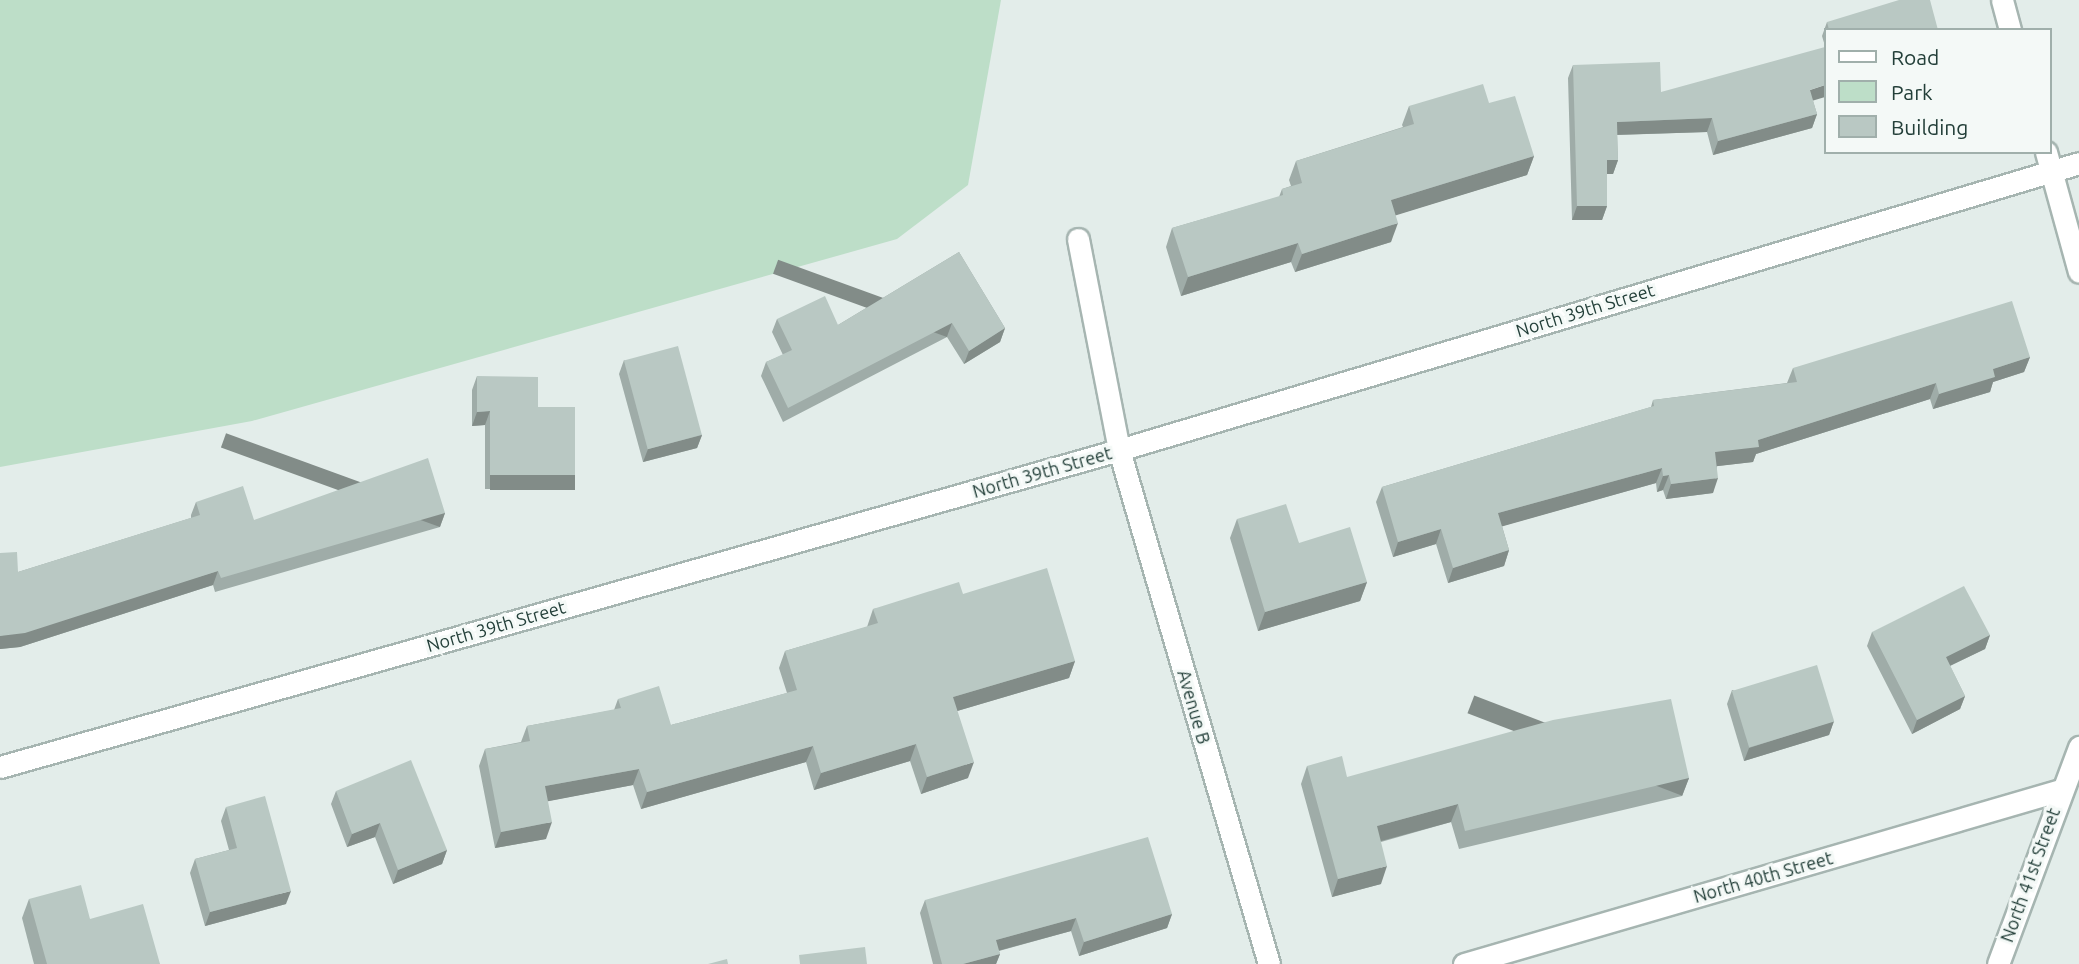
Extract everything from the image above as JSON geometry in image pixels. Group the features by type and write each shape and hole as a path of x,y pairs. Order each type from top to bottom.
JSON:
{"street":[{"path":"2001,0 2009,28"},
{"path":"2049,161 2079,272"},
{"name":"North 39th Street","path":"0,766 1119,450 2049,161 2079,163"},
{"name":"Avenue B","path":"1078,239 1119,450 1269,964"},
{"name":"North 41st Street","path":"1998,964 2079,747"},
{"name":"North 40th Street","path":"1464,964 2061,790"}],"green space":[{"path":"0,0 1001,0 968,185 897,239 252,421 0,467"}],"building":[{"path":"1899,0 1930,0 1937,28 1828,28 1827,22"},
{"path":"1824,47 1824,85 1810,90 1817,114 1718,141 1712,118 1617,122 1618,160 1607,160 1607,206 1577,206 1573,65 1660,62 1661,92"},
{"path":"1483,84 1489,103 1515,96 1534,156 1391,200 1398,223 1302,254 1298,243 1188,277 1172,228 1283,195 1282,189 1302,183 1296,161 1414,124 1409,106"},
{"path":"959,252 1005,328 969,351 952,323 788,408 766,362 792,350 777,319 825,296 838,325"},
{"path":"2012,301 2030,357 1993,369 1995,377 1939,394 1936,383 1758,440 1759,447 1715,452 1718,478 1671,484 1669,475 1663,476 1662,468 1498,513 1509,550 1453,568 1441,529 1398,542 1382,487 1654,406 1653,400 1797,382 1793,368"},
{"path":"678,346 702,435 648,449 624,360"},
{"path":"477,376 538,377 538,407 575,407 575,475 490,475 490,411 477,412"},
{"path":"428,458 445,513 221,578 218,571 25,633 0,636 0,553 17,552 18,572 200,515 196,502 243,486 254,520"},
{"path":"1286,504 1299,543 1350,527 1367,582 1265,612 1237,519"},
{"path":"1047,568 1075,661 953,697 974,762 927,777 916,744 821,773 813,746 647,792 639,769 545,786 552,822 501,832 485,749 530,741 527,726 621,708 618,699 659,686 671,725 797,690 785,651 878,623 873,609 959,582 963,594"},
{"path":"1964,586 1990,635 1946,657 1965,696 1917,720 1872,632"},
{"path":"1817,665 1834,721 1749,747 1732,691"},
{"path":"1671,699 1689,778 1465,831 1458,804 1377,826 1387,866 1338,879 1307,766 1342,756 1347,777 1553,720"},
{"path":"411,760 447,850 398,870 380,823 352,834 336,791"},
{"path":"265,796 291,891 210,912 195,859 237,848 226,807"},
{"path":"1148,837 1172,914 1084,942 1076,918 996,940 1000,954 963,964 942,964 925,900"},
{"path":"81,885 90,919 143,904 160,964 47,964 29,899"},
{"path":"865,947 867,964 800,964 799,955"},
{"path":"727,959 728,964 708,964"}]}
